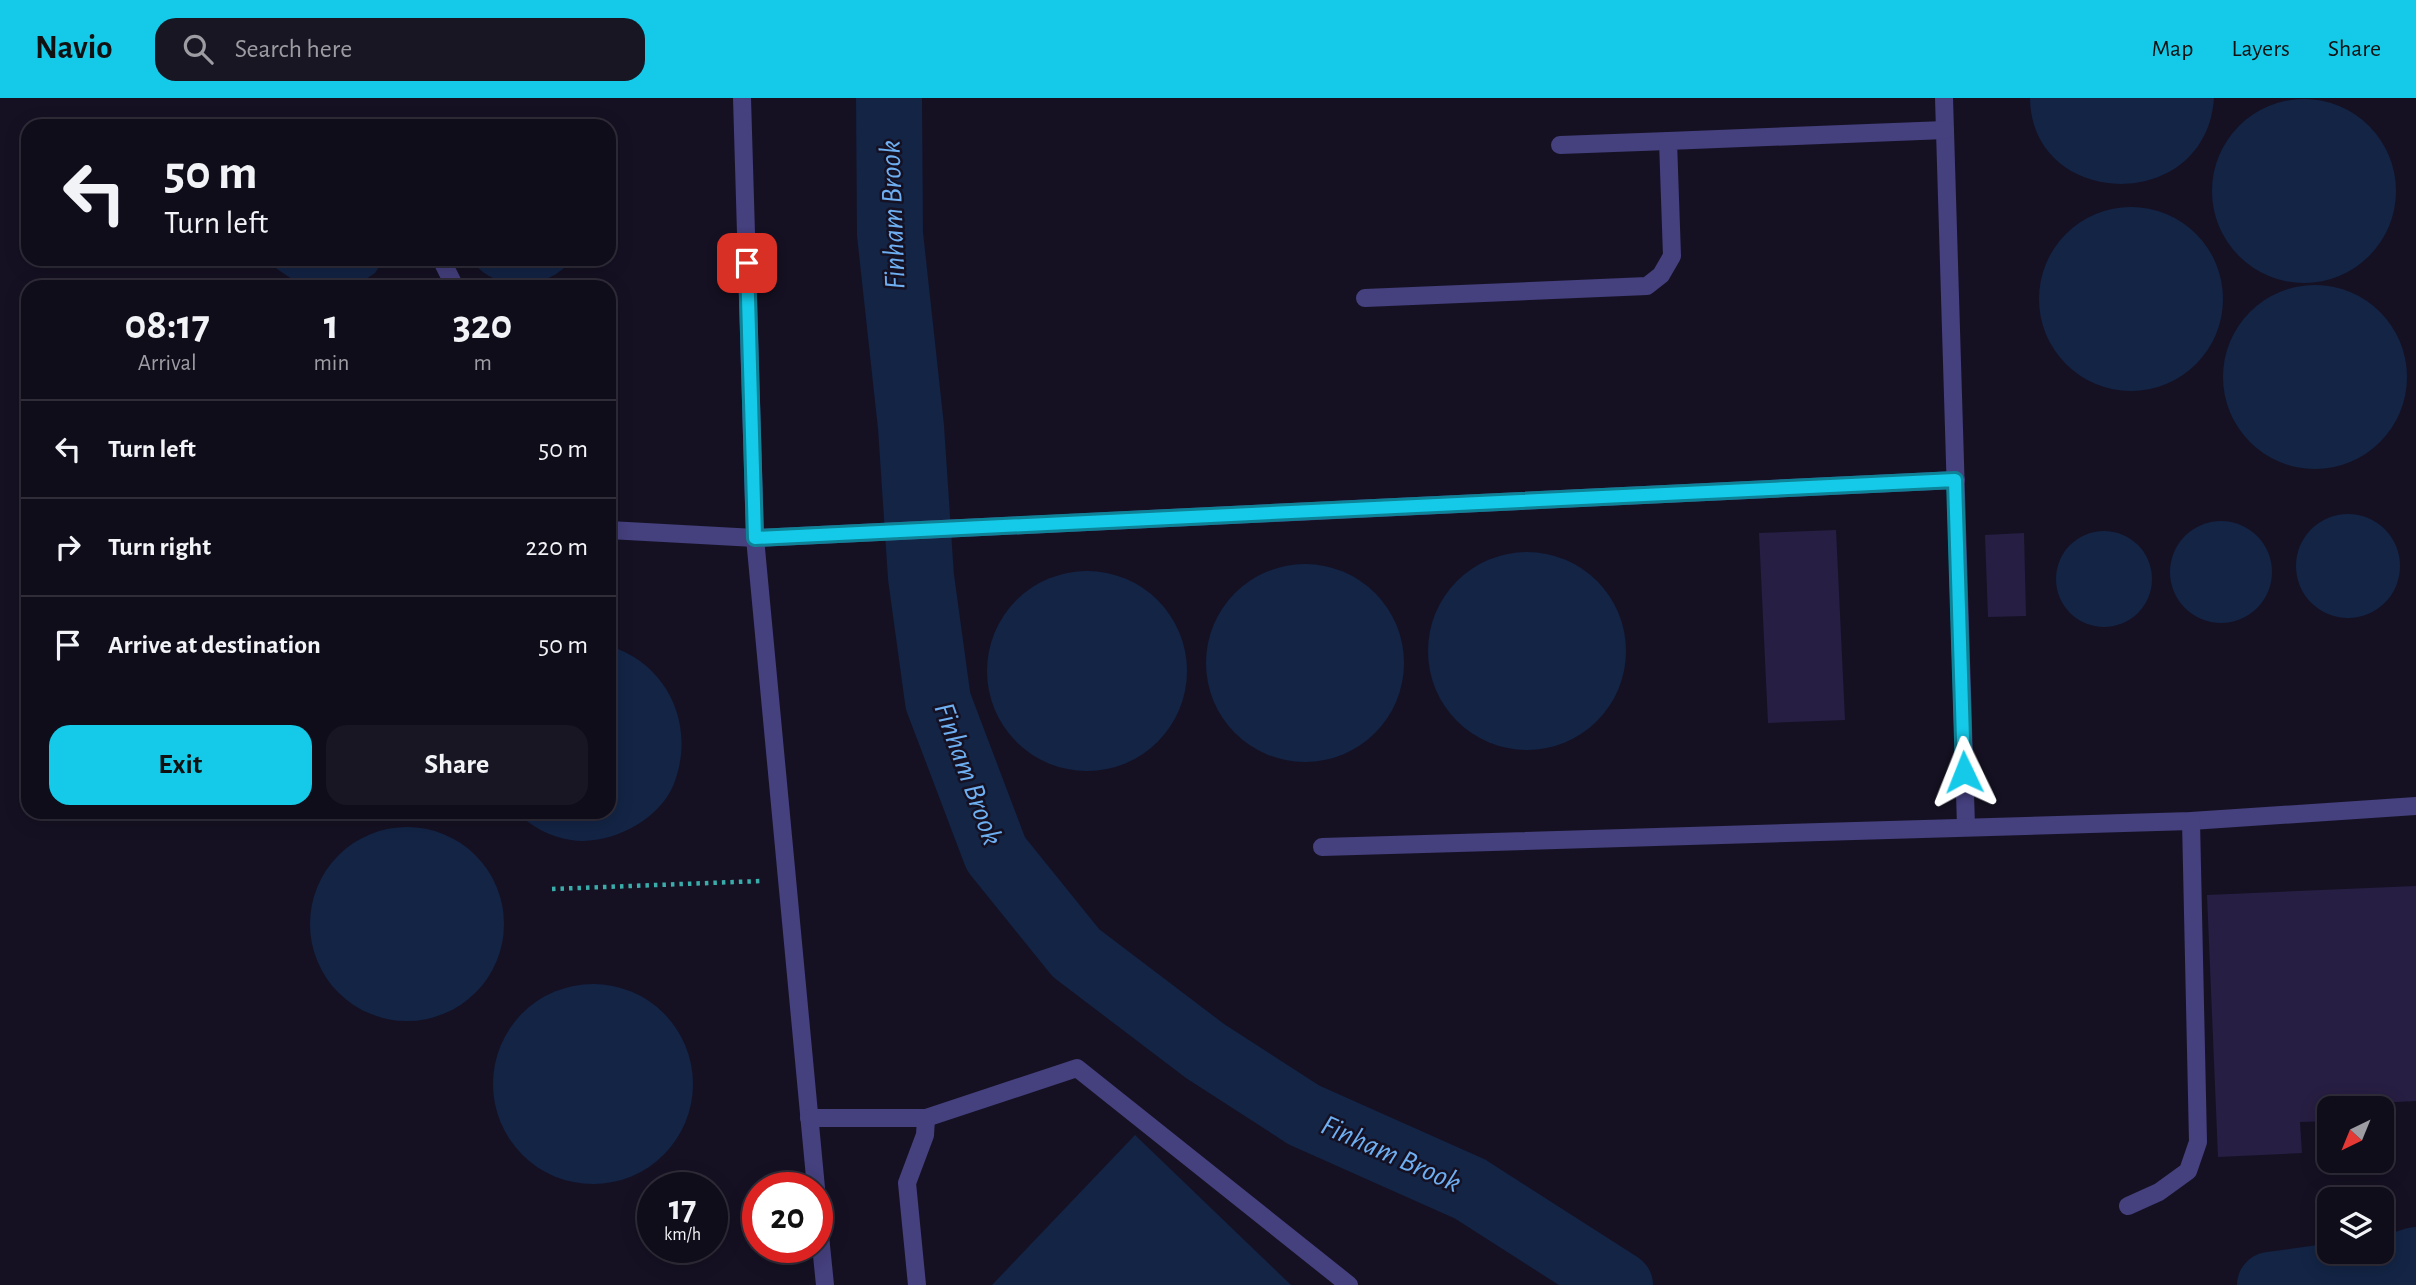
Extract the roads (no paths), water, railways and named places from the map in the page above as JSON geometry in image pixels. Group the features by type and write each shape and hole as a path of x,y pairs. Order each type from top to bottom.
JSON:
{"lane":[{"path":"742,98 755,538 814,1172"},
{"path":"1944,98 1966,826"},
{"path":"1560,145 1945,131"},
{"path":"1364,298 1647,286 1661,275 1672,256 1668,141"},
{"path":"616,530 755,538 1955,480"},
{"path":"1322,847 2191,821 2416,806"},
{"path":"2128,1206 2159,1192 2188,1171 2198,1142 2191,821"},
{"path":"809,1118 926,1118 1077,1068 1349,1285"},
{"path":"917,1285 907,1182 925,1135 926,1118"},
{"path":"823,1263 825,1285"}],"water":[{"path":"2030,98 2214,98 2204,136 2182,163 2153,179 2119,184 2087,178 2058,162 2038,135"},
{"path":"2304,99 2322,100 2339,106 2355,114 2369,126 2381,140 2389,156 2395,173 2395,209 2389,226 2381,242 2369,256 2355,268 2339,276 2322,282 2304,283 2286,282 2269,276 2253,268 2239,256 2227,242 2219,226 2213,209 2212,191 2213,173 2219,156 2227,140 2239,126 2253,114 2269,106 2286,100"},
{"path":"2131,207 2149,208 2166,214 2182,222 2196,234 2208,248 2216,264 2222,281 2222,317 2216,334 2208,350 2196,364 2182,376 2166,384 2149,390 2131,391 2113,390 2096,384 2080,376 2066,364 2054,350 2046,334 2040,317 2039,299 2040,281 2046,264 2054,248 2066,234 2080,222 2096,214 2113,208"},
{"path":"276,266 380,266 364,280 294,280"},
{"path":"477,266 566,266 542,280 499,280"},
{"path":"2315,285 2333,286 2350,292 2366,300 2380,312 2392,326 2400,342 2406,359 2406,395 2400,412 2392,428 2380,442 2366,454 2350,462 2333,468 2315,469 2297,468 2280,462 2264,454 2250,442 2238,428 2230,412 2224,395 2223,377 2224,359 2230,342 2238,326 2250,312 2264,300 2280,292 2297,286"},
{"path":"2348,514 2368,518 2385,529 2396,546 2400,566 2396,586 2385,603 2368,614 2348,618 2328,614 2311,603 2300,586 2296,566 2300,546 2311,529 2328,518"},
{"path":"2221,521 2240,525 2257,536 2268,553 2272,572 2268,591 2257,608 2240,619 2221,623 2202,619 2185,608 2174,591 2170,572 2174,553 2185,536 2202,525"},
{"path":"2104,531 2122,535 2138,545 2148,561 2152,579 2148,597 2138,613 2122,623 2104,627 2086,623 2070,613 2060,597 2056,579 2060,561 2070,545 2086,535"},
{"path":"1527,552 1565,560 1597,581 1618,613 1626,651 1618,689 1597,721 1565,742 1527,750 1489,742 1457,721 1436,689 1428,651 1436,613 1457,581 1489,560"},
{"path":"1305,564 1343,571 1360,580 1375,593 1388,608 1397,625 1404,663 1397,701 1388,718 1375,733 1360,746 1343,755 1305,762 1267,755 1250,746 1235,733 1222,718 1213,701 1206,663 1213,625 1222,608 1235,593 1250,580 1267,571"},
{"path":"1087,571 1107,573 1125,579 1158,600 1179,633 1185,651 1185,691 1179,709 1158,742 1125,763 1107,769 1087,771 1067,769 1049,763 1016,742 995,709 989,691 987,671 989,651 995,633 1016,600 1049,579 1067,573"},
{"path":"616,649 648,667 662,683 672,701 682,742 680,764 666,799 644,820 631,828 601,839 563,839 524,819 616,819"},
{"path":"407,827 444,835 475,856 496,887 504,924 496,961 475,992 444,1013 407,1021 370,1013 339,992 318,961 310,924 318,887 339,856 370,835"},
{"path":"573,986 613,986 631,991 649,1001 664,1013 676,1028 686,1046 691,1064 691,1104 686,1122 676,1140 664,1155 649,1167 631,1177 613,1182 573,1182 555,1177 537,1167 522,1155 510,1140 500,1122 495,1104 495,1064 500,1046 510,1028 522,1013 537,1001 555,991"},
{"path":"1135,1135 1291,1285 992,1285"}],"waterway":[{"name":"Finham Brook","path":"889,98 890,234 911,427 921,577 938,701 996,854 1076,953 1205,1051 1304,1115 1470,1189 1620,1285"},
{"name":"Finham Brook","path":"2270,1285 2391,1268 2416,1260"}]}
